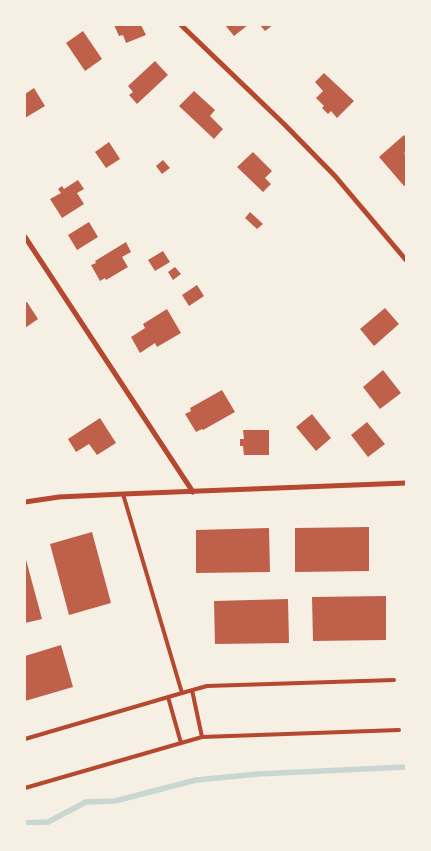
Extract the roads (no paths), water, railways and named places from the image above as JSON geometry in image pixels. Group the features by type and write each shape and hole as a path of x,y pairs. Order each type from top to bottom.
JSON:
{"street":[{"path":"181,25 335,176 406,260"},
{"path":"25,237 193,492"},
{"path":"25,502 59,497 406,483"}],"lane":[{"path":"123,494 182,693"},
{"path":"25,739 207,686 394,680"},
{"path":"192,690 202,737"},
{"path":"168,697 181,743"},
{"path":"25,788 202,737 399,730"}],"waterway":[{"path":"25,823 48,822 86,802 115,801 196,780 258,774 406,767"}]}
